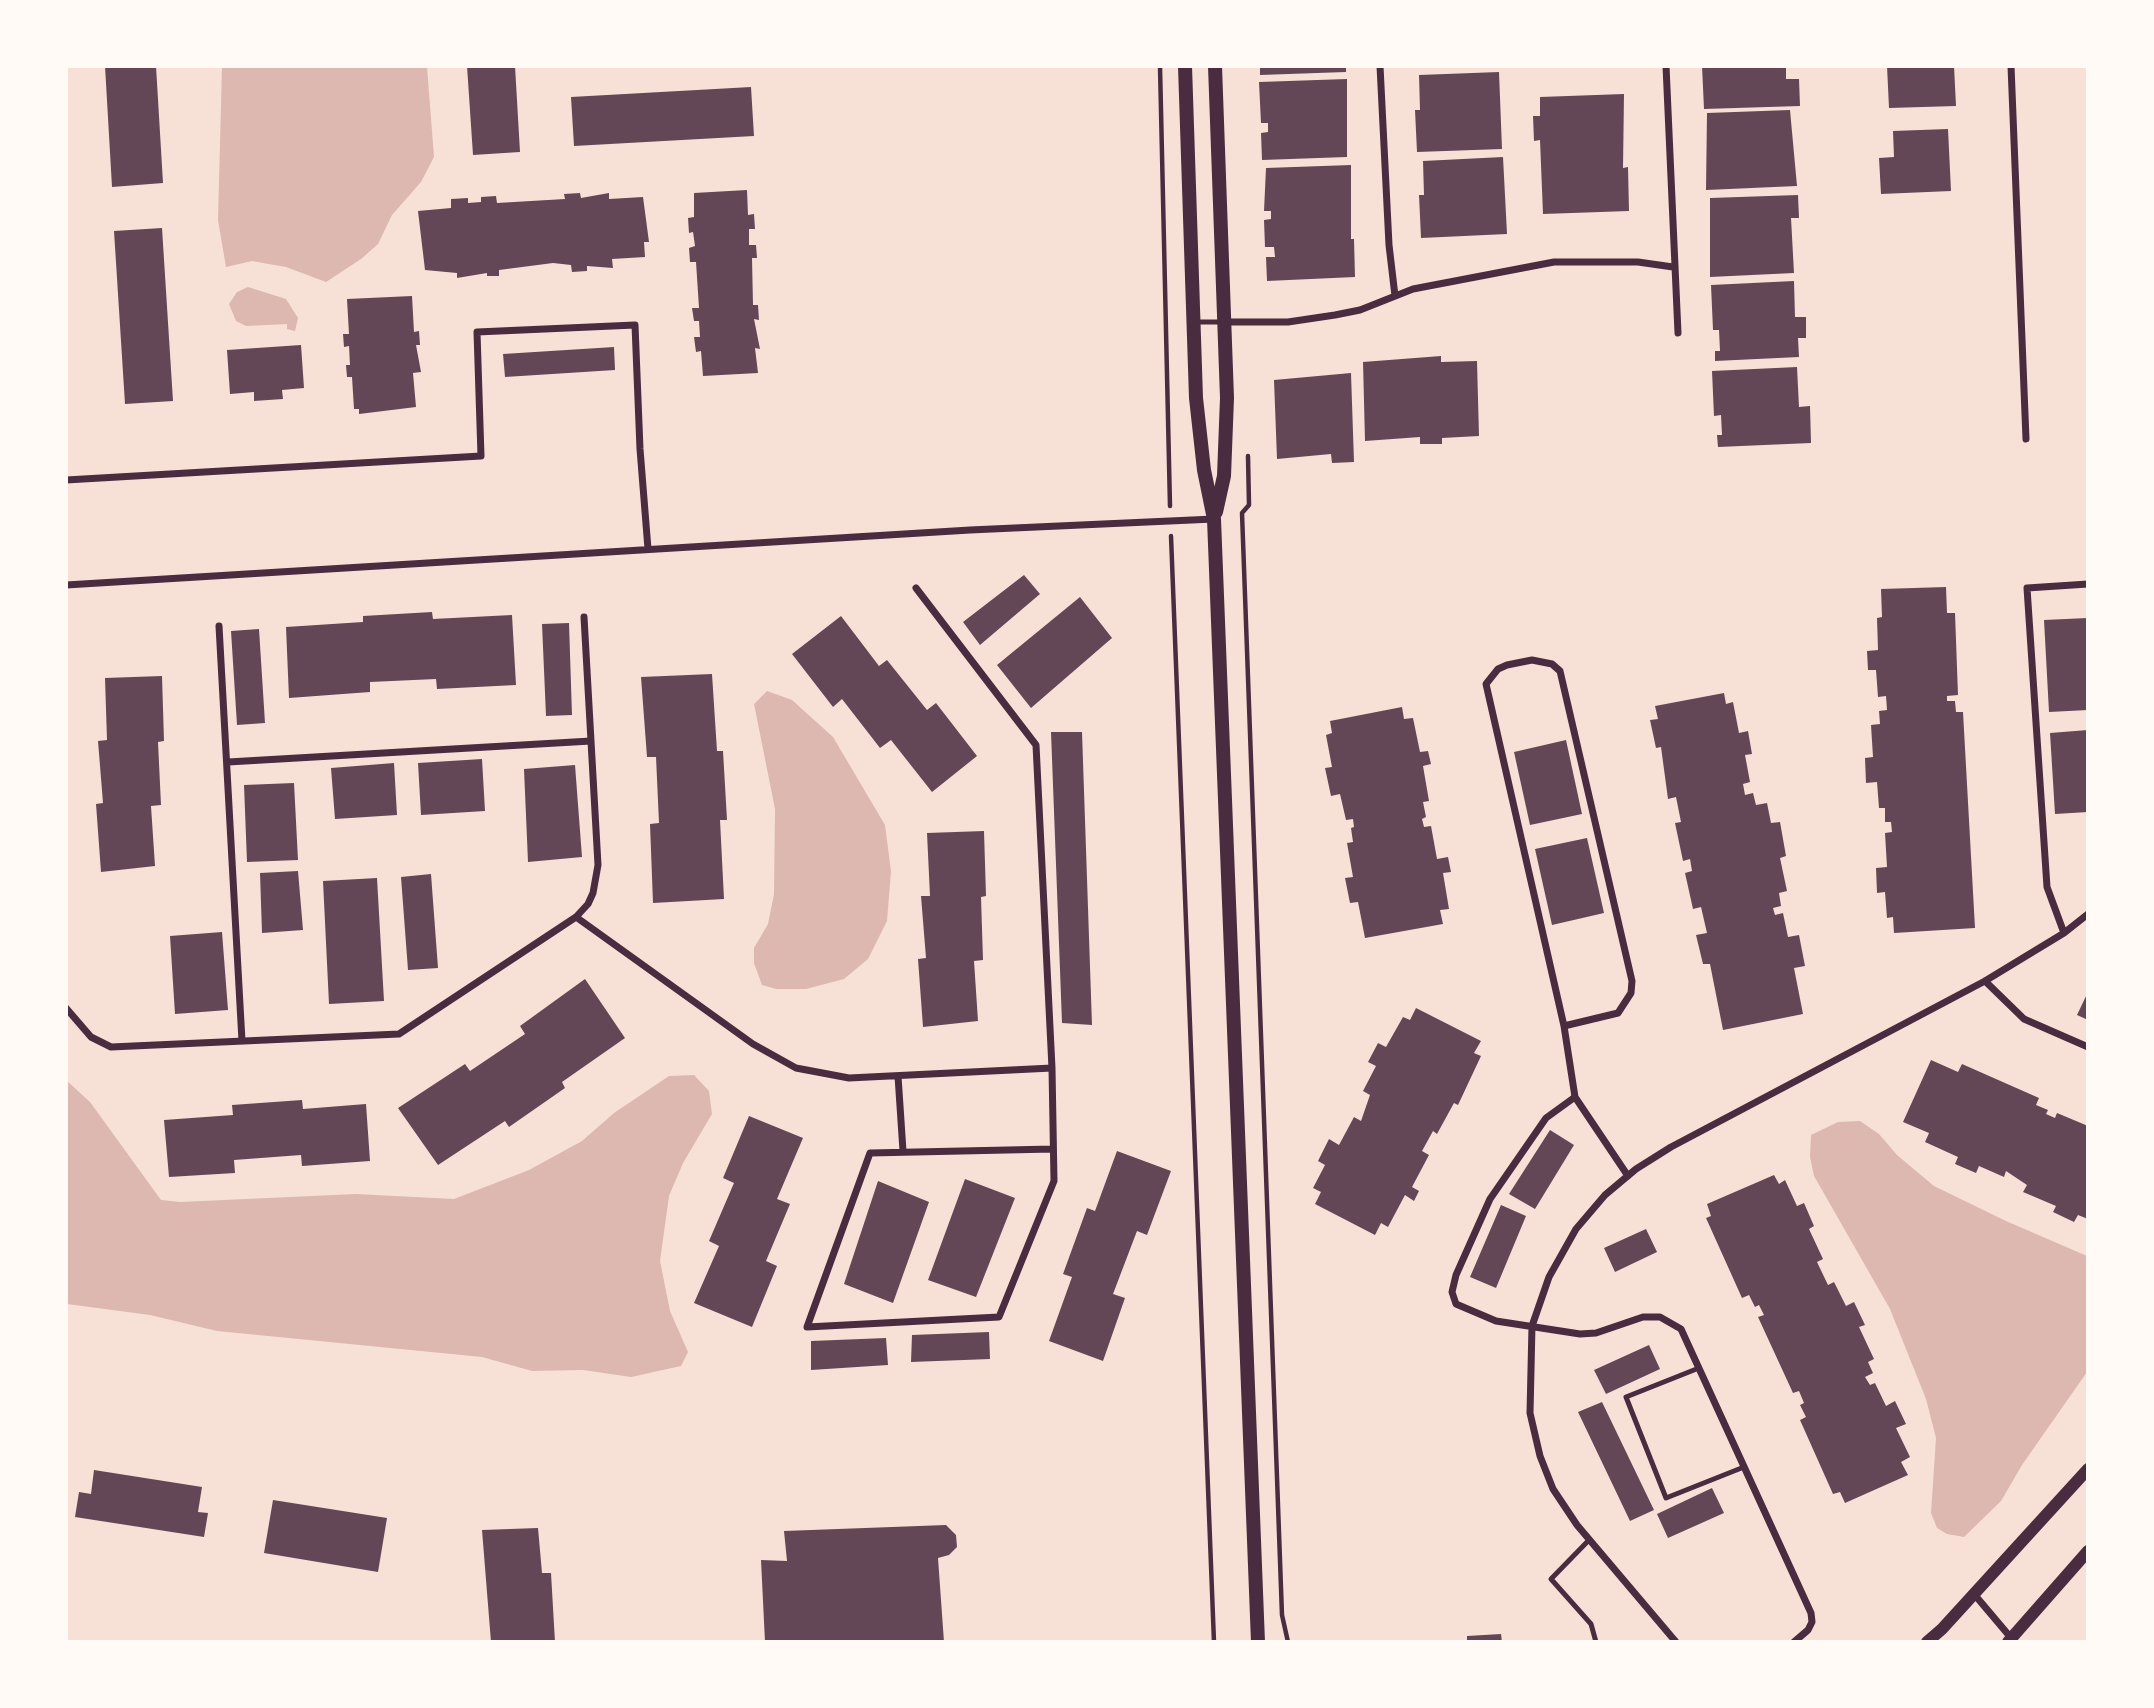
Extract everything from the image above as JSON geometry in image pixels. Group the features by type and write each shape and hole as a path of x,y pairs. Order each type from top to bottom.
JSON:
{"main road":[{"path":"1185,66 1196,398 1204,470 1214,519 1258,1642"},
{"path":"1214,519 1224,476 1227,398 1215,66"}],"street":[{"path":"1380,66 1389,245 1395,296"},
{"path":"1666,66 1678,332"},
{"path":"2011,66 2026,439"},
{"path":"1224,322 1288,322 1335,316 1427,286 1554,262 1638,262 1673,267"},
{"path":"66,480 481,456 477,332 635,325 640,449 648,549"},
{"path":"66,585 648,549 1214,519"},
{"path":"2064,933 2047,887 2027,588 2088,583"},
{"path":"916,588 1036,745 1052,1068 1054,1181 999,1317 807,1327 870,1153 1053,1149"},
{"path":"66,1008 91,1037 111,1047 399,1034 576,917 589,904 598,865 584,617"},
{"path":"219,626 242,1041"},
{"path":"1564,1026 1618,1013 1631,993 1632,981 1560,671 1552,664 1532,660 1498,669 1486,684 1564,1026 1575,1097 1628,1175"},
{"path":"228,762 591,741"},
{"path":"1676,1642 1589,1540 1553,1489 1540,1456 1530,1413 1532,1326 1549,1277 1576,1228 1605,1195 1628,1175 1671,1147 1985,981 2064,933 2088,914"},
{"path":"576,917 753,1044 786,1063 820,1075 849,1078 1052,1068"},
{"path":"1985,981 2024,1019 2088,1046"},
{"path":"898,1076 903,1152"},
{"path":"1575,1097 1546,1118 1490,1199 1456,1275 1452,1292 1455,1304 1462,1310 1496,1321 1580,1335 1596,1333 1643,1317 1660,1317 1672,1321 1681,1329 1811,1613 1812,1622 1808,1630 1794,1642"},
{"path":"1927,1642 2088,1469"},
{"path":"1974,1594 2012,1640 2088,1551"}],"lane":[{"path":"1195,322 1224,322"},
{"path":"1699,1368 1626,1397 1666,1498 1744,1467"},
{"path":"1589,1540 1551,1579 1591,1624 1596,1642"}],"path":[{"path":"1160,66 1171,521 1214,1642"},
{"path":"1249,505 1242,513 1282,1615 1288,1642"}],"shaded area":[{"path":"222,67 427,67 434,157 421,182 392,215 378,244 326,282 286,267 252,261 226,267 218,220"},
{"path":"248,287 286,299 298,318 295,331 287,329 287,324 246,326 236,321 229,304 237,292"},
{"path":"767,691 792,700 833,737 885,825 891,871 887,921 868,959 844,979 806,989 776,989 762,985 754,963 754,948 768,924 774,894 775,809 754,704"},
{"path":"694,1075 709,1091 712,1114 683,1163 669,1196 660,1261 670,1311 688,1352 681,1366 631,1377 583,1370 532,1371 482,1357 217,1331 150,1315 67,1304 67,1081 90,1102 161,1200 180,1202 356,1194 454,1199 529,1170 582,1141 614,1113 669,1076"},
{"path":"1860,1121 1879,1134 1897,1155 1934,1186 2087,1256 2087,1372 2022,1465 2001,1501 1964,1537 1947,1534 1937,1528 1931,1513 1936,1438 1926,1399 1890,1309 1814,1176 1810,1157 1811,1135 1838,1122"}],"building":[{"path":"105,66 156,66 163,183 112,187"},
{"path":"467,66 515,66 520,152 473,155"},
{"path":"1260,66 1346,66 1346,72 1260,75"},
{"path":"1702,66 1786,66 1786,79 1799,79 1800,106 1704,109"},
{"path":"1887,66 1954,66 1956,106 1889,108"},
{"path":"1499,72 1502,149 1417,152 1415,110 1420,110 1419,75"},
{"path":"1347,79 1347,157 1262,160 1261,133 1268,132 1268,123 1261,123 1259,82"},
{"path":"751,87 754,136 574,146 571,97"},
{"path":"1624,94 1623,168 1628,167 1629,211 1543,214 1540,140 1534,141 1533,116 1540,116 1540,97"},
{"path":"1790,110 1797,186 1706,190 1707,113"},
{"path":"1948,129 1951,191 1881,194 1879,158 1894,157 1893,131"},
{"path":"1503,157 1507,234 1421,238 1419,195 1424,195 1423,161"},
{"path":"1351,165 1351,239 1354,239 1355,277 1267,281 1266,257 1275,257 1274,247 1265,247 1264,220 1271,219 1271,211 1264,211 1266,168"},
{"path":"747,190 748,215 754,214 755,229 749,229 749,245 756,245 757,258 752,258 753,305 758,305 759,320 754,319 760,349 755,348 758,373 703,376 701,351 696,352 694,337 700,337 699,321 694,321 692,308 699,308 696,262 690,262 689,248 695,246 693,232 689,233 688,218 694,217 694,193"},
{"path":"580,193 581,198 609,193 609,199 643,197 649,242 644,242 645,257 612,259 613,268 587,266 587,271 572,272 571,265 553,263 499,270 499,276 487,276 487,273 457,278 457,273 425,270 418,211 451,208 451,199 468,198 468,203 481,202 481,197 496,196 497,203 565,199 564,194"},
{"path":"1798,195 1799,218 1791,218 1794,273 1710,277 1710,198"},
{"path":"162,228 173,401 125,404 114,231"},
{"path":"1794,281 1795,317 1806,317 1806,338 1798,338 1799,357 1715,361 1715,351 1720,351 1719,330 1713,330 1711,285"},
{"path":"412,296 414,332 419,331 420,345 416,345 421,372 413,373 416,407 359,414 359,409 354,409 352,377 347,377 346,365 350,365 349,346 344,347 343,334 349,334 347,299"},
{"path":"301,345 304,388 282,390 283,399 254,401 254,392 230,394 227,350"},
{"path":"614,347 615,370 505,377 503,354"},
{"path":"1441,356 1441,362 1477,361 1479,436 1442,438 1442,444 1420,444 1420,437 1365,441 1363,362"},
{"path":"1797,367 1799,407 1810,406 1811,443 1718,447 1717,435 1722,435 1721,415 1714,416 1712,371"},
{"path":"1351,373 1354,462 1332,463 1331,454 1277,459 1274,380"},
{"path":"1024,575 1040,594 980,645 963,622"},
{"path":"1946,587 1947,613 1955,613 1958,695 1947,696 1947,701 1955,701 1956,712 1963,712 1975,928 1894,933 1893,917 1887,918 1885,892 1877,893 1876,868 1887,867 1885,833 1892,832 1891,822 1885,822 1885,808 1879,808 1877,782 1866,783 1865,758 1873,757 1871,725 1880,724 1879,711 1887,710 1886,696 1878,697 1876,670 1868,670 1867,651 1878,650 1877,618 1882,617 1881,589"},
{"path":"1080,597 1112,638 1031,708 997,665"},
{"path":"432,612 433,619 512,615 516,685 437,689 436,679 370,682 370,692 289,698 286,627 363,622 363,616"},
{"path":"841,616 879,666 887,660 927,710 936,703 977,756 932,792 891,740 880,748 842,699 833,707 792,654"},
{"path":"2088,618 2088,710 2049,712 2044,620"},
{"path":"569,623 572,715 546,716 542,624"},
{"path":"259,629 265,723 237,725 231,631"},
{"path":"712,674 717,751 723,751 727,820 720,820 724,899 653,903 650,824 659,823 656,757 647,757 641,677"},
{"path":"162,676 164,741 158,742 161,805 151,806 155,866 101,872 96,804 103,803 98,741 107,740 105,678"},
{"path":"1724,693 1726,704 1733,702 1739,733 1748,731 1752,754 1745,755 1750,782 1743,784 1745,795 1753,793 1756,805 1767,803 1771,823 1780,822 1786,856 1780,858 1787,891 1779,893 1781,906 1773,908 1775,915 1783,913 1788,937 1799,935 1805,966 1794,968 1803,1014 1723,1030 1710,964 1703,964 1696,935 1707,933 1701,907 1693,909 1685,873 1692,871 1690,859 1683,861 1675,823 1681,822 1676,797 1668,799 1661,747 1656,748 1650,720 1658,719 1655,706"},
{"path":"1402,707 1404,719 1413,718 1420,752 1428,751 1431,764 1423,766 1429,801 1423,802 1426,817 1422,819 1424,827 1431,826 1437,859 1448,857 1451,872 1443,873 1449,909 1440,910 1443,924 1365,938 1358,902 1350,903 1345,878 1353,877 1347,843 1353,842 1353,819 1346,820 1340,794 1331,796 1325,768 1332,767 1326,735 1332,733 1330,721"},
{"path":"2088,730 2088,812 2055,814 2050,733"},
{"path":"1051,732 1082,732 1092,1025 1062,1023"},
{"path":"1566,740 1582,814 1530,825 1514,752"},
{"path":"482,759 485,811 421,815 418,763"},
{"path":"394,763 397,815 335,819 331,768"},
{"path":"575,765 582,857 528,862 524,769"},
{"path":"294,783 298,860 247,862 244,785"},
{"path":"984,831 986,896 981,897 983,960 974,961 978,1021 923,1027 918,959 926,958 921,896 930,896 927,833"},
{"path":"1587,838 1604,913 1552,925 1535,849"},
{"path":"298,871 303,930 262,933 260,873"},
{"path":"431,874 438,968 408,970 401,877"},
{"path":"377,878 384,1001 329,1004 323,881"},
{"path":"222,932 228,1010 175,1014 170,936"},
{"path":"585,979 625,1038 562,1082 565,1088 509,1127 505,1121 438,1165 398,1108 465,1064 470,1071 525,1034 520,1026"},
{"path":"2088,992 2088,1020 2077,1015"},
{"path":"1416,1008 1481,1041 1474,1053 1481,1056 1458,1105 1454,1103 1437,1134 1433,1131 1422,1151 1429,1155 1412,1187 1419,1191 1414,1201 1405,1195 1388,1227 1381,1223 1375,1235 1315,1204 1321,1192 1313,1188 1325,1165 1318,1161 1329,1139 1339,1145 1354,1117 1361,1121 1370,1095 1363,1091 1376,1066 1368,1062 1378,1043 1386,1047 1403,1017 1410,1020"},
{"path":"1931,1060 1958,1072 1962,1064 2039,1098 2036,1105 2048,1110 2046,1114 2055,1118 2057,1113 2088,1126 2088,1219 2078,1215 2074,1222 2053,1212 2056,1206 2023,1192 2027,1185 2006,1171 2004,1177 1979,1166 1976,1173 1955,1164 1958,1157 1925,1142 1929,1133 1903,1122"},
{"path":"302,1100 303,1109 366,1104 370,1161 302,1166 301,1155 234,1160 235,1173 169,1177 164,1120 233,1115 232,1105"},
{"path":"749,1116 803,1138 777,1199 790,1204 766,1261 777,1266 752,1327 694,1303 719,1246 709,1241 734,1183 723,1178"},
{"path":"1550,1130 1574,1145 1535,1209 1509,1194"},
{"path":"1117,1151 1171,1171 1147,1235 1137,1231 1113,1294 1125,1298 1103,1361 1049,1341 1072,1277 1063,1274 1087,1208 1095,1211"},
{"path":"1774,1175 1779,1184 1785,1180 1797,1206 1804,1203 1814,1226 1809,1229 1823,1259 1817,1262 1828,1285 1834,1282 1846,1306 1854,1302 1865,1325 1859,1327 1874,1359 1868,1362 1873,1373 1865,1377 1870,1385 1875,1383 1886,1406 1895,1401 1906,1424 1896,1428 1910,1457 1901,1462 1908,1475 1845,1503 1840,1492 1833,1494 1800,1420 1806,1417 1800,1405 1804,1403 1799,1391 1793,1393 1758,1317 1764,1315 1759,1305 1755,1307 1749,1295 1742,1298 1706,1218 1711,1216 1707,1204"},
{"path":"965,1179 1015,1198 976,1297 928,1280"},
{"path":"878,1181 929,1202 893,1303 844,1284"},
{"path":"1501,1205 1526,1216 1496,1288 1470,1277"},
{"path":"1646,1229 1657,1252 1615,1272 1604,1248"},
{"path":"989,1332 990,1359 911,1362 912,1335"},
{"path":"886,1338 888,1365 811,1370 811,1341"},
{"path":"1649,1345 1660,1369 1606,1394 1594,1370"},
{"path":"1602,1402 1654,1510 1630,1521 1578,1412"},
{"path":"94,1470 202,1487 198,1512 208,1513 204,1537 75,1517 79,1492 91,1494"},
{"path":"1712,1488 1724,1513 1668,1538 1657,1514"},
{"path":"273,1500 387,1518 378,1572 264,1553"},
{"path":"946,1525 956,1535 957,1547 949,1555 938,1558 944,1642 765,1642 761,1560 787,1561 784,1531"},
{"path":"538,1528 542,1573 551,1573 555,1642 491,1642 482,1530"},
{"path":"1501,1634 1502,1642 1467,1642 1467,1636"}]}
